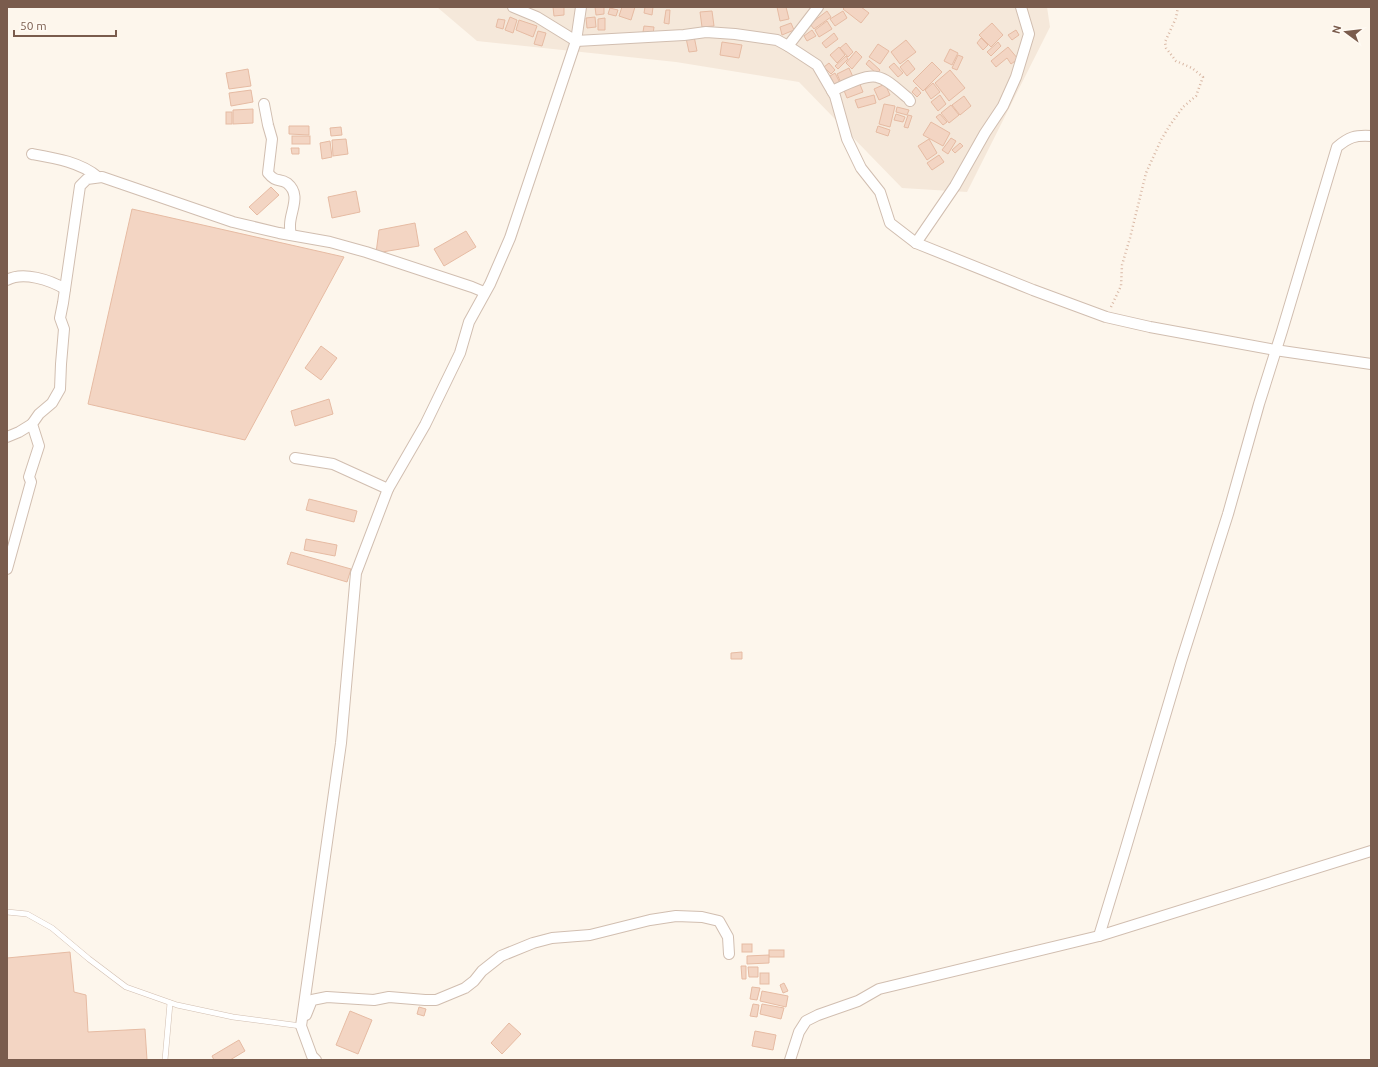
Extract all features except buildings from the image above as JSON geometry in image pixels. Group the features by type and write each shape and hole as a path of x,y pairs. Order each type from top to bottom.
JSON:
{"street":[{"path":"513,7 536,17 576,41 684,35 706,32 735,34 777,40 817,66 835,96 847,139 861,168 880,192 890,223 916,243 1026,288 1106,317 1150,327 1275,350 1371,364"},
{"path":"313,1058 301,1026 341,743 356,573 388,489 428,418 460,353 469,322 484,292 490,284 510,238 576,41 582,7"},
{"path":"788,46 818,7"},
{"path":"916,243 955,186 985,133 1003,106 1016,77 1029,34 1021,7"},
{"path":"832,91 846,84 866,78 877,77 887,82 910,101"},
{"path":"264,104 272,139 268,173 273,179 286,183 293,192 295,204 290,225 291,235"},
{"path":"1099,936 1181,662 1228,514 1275,350 1337,147 1349,137 1371,136"},
{"path":"32,154 68,162 92,172 98,177"},
{"path":"7,437 32,424 39,414 52,403 60,389 60,364 64,329 60,318 64,303 80,186 87,179 102,177 233,222 330,242 366,252 484,292"},
{"path":"7,280 13,277 28,276 44,280 65,289"},
{"path":"7,569 31,482 29,477 39,446 32,424"},
{"path":"295,458 333,464 388,489"},
{"path":"790,1060 799,1032 806,1021 818,1015 858,1001 879,989 1099,936 1371,851"},
{"path":"301,1026 312,1000 327,997 374,1000 389,997 436,1000 465,988 474,981 482,971 501,956 533,943 552,938 590,935 650,920 676,916 702,917 719,921 728,937 729,954"}],"lane":[{"path":"7,912 27,914 52,928 88,959 126,987 170,1003 233,1017 301,1026"},
{"path":"165,1060 170,1003"}],"path":[{"path":"1106,317 1121,286 1122,265 1146,173 1161,140 1183,107 1196,96 1203,77 1192,68 1176,61 1166,48 1165,42 1176,18 1178,7"}],"shaded area":[{"path":"437,7 1047,7 1050,27 967,192 902,188 799,82 676,62 477,41"}]}
